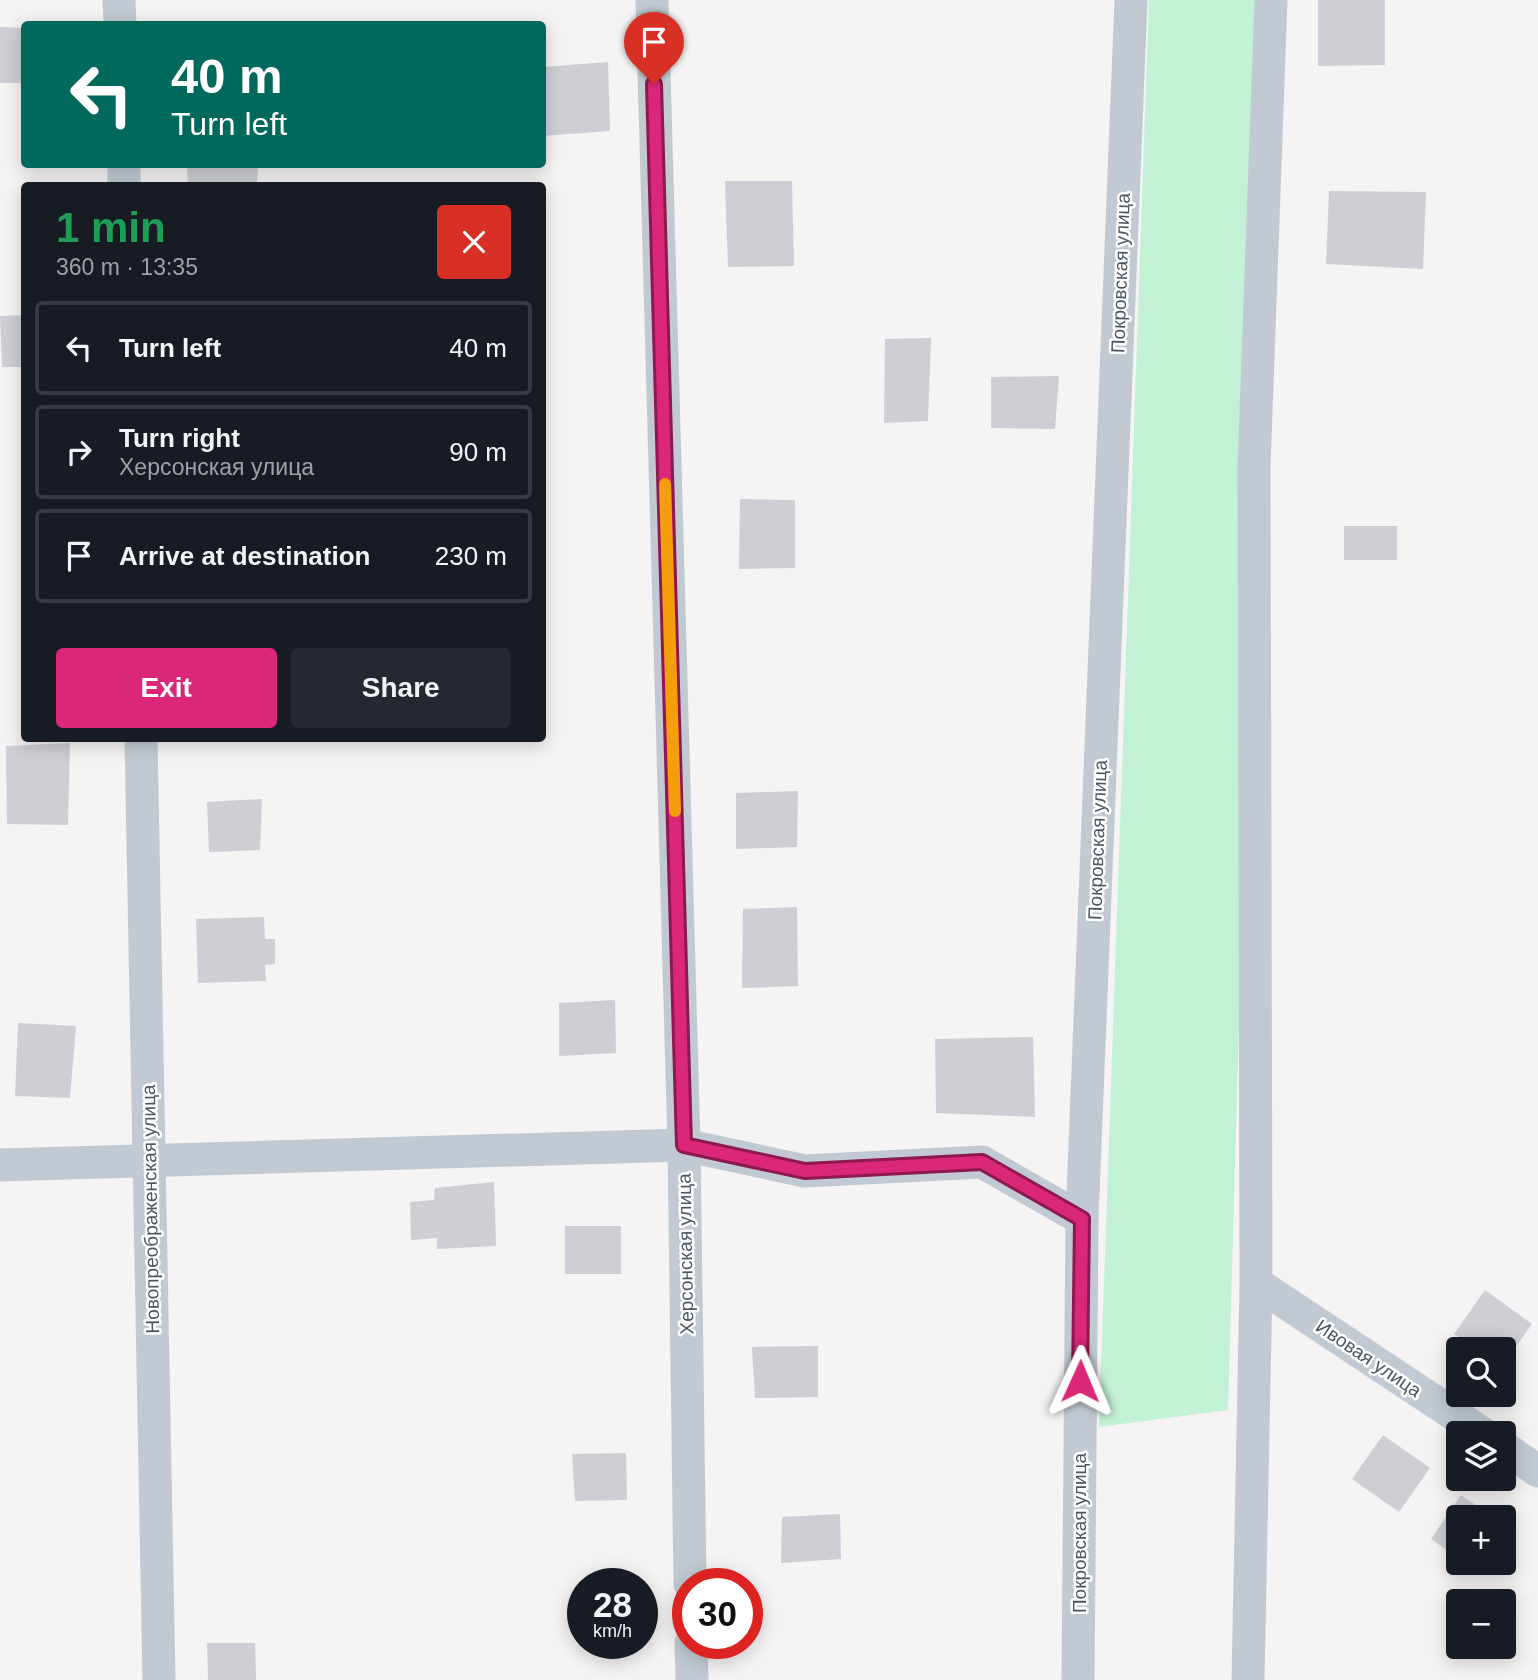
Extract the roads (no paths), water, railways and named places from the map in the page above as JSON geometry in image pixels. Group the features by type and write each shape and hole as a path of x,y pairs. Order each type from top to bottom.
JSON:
{"street":[{"path":"119,0 120,21"},
{"name":"Херсонская улица","path":"652,0 684,1145 690,1568"},
{"name":"Покровская улица","path":"1078,1680 1082,1219 1130,0"},
{"path":"1248,1680 1256,1283 1254,467 1271,0"},
{"name":"Новопреображенская улица","path":"141,742 159,1680"},
{"path":"0,1165 684,1145 805,1171 982,1162 1082,1219"},
{"name":"Ивовая улица","path":"1256,1283 1464,1421"},
{"path":"1516,1456 1538,1471"},
{"path":"691,1659 692,1680"}]}
